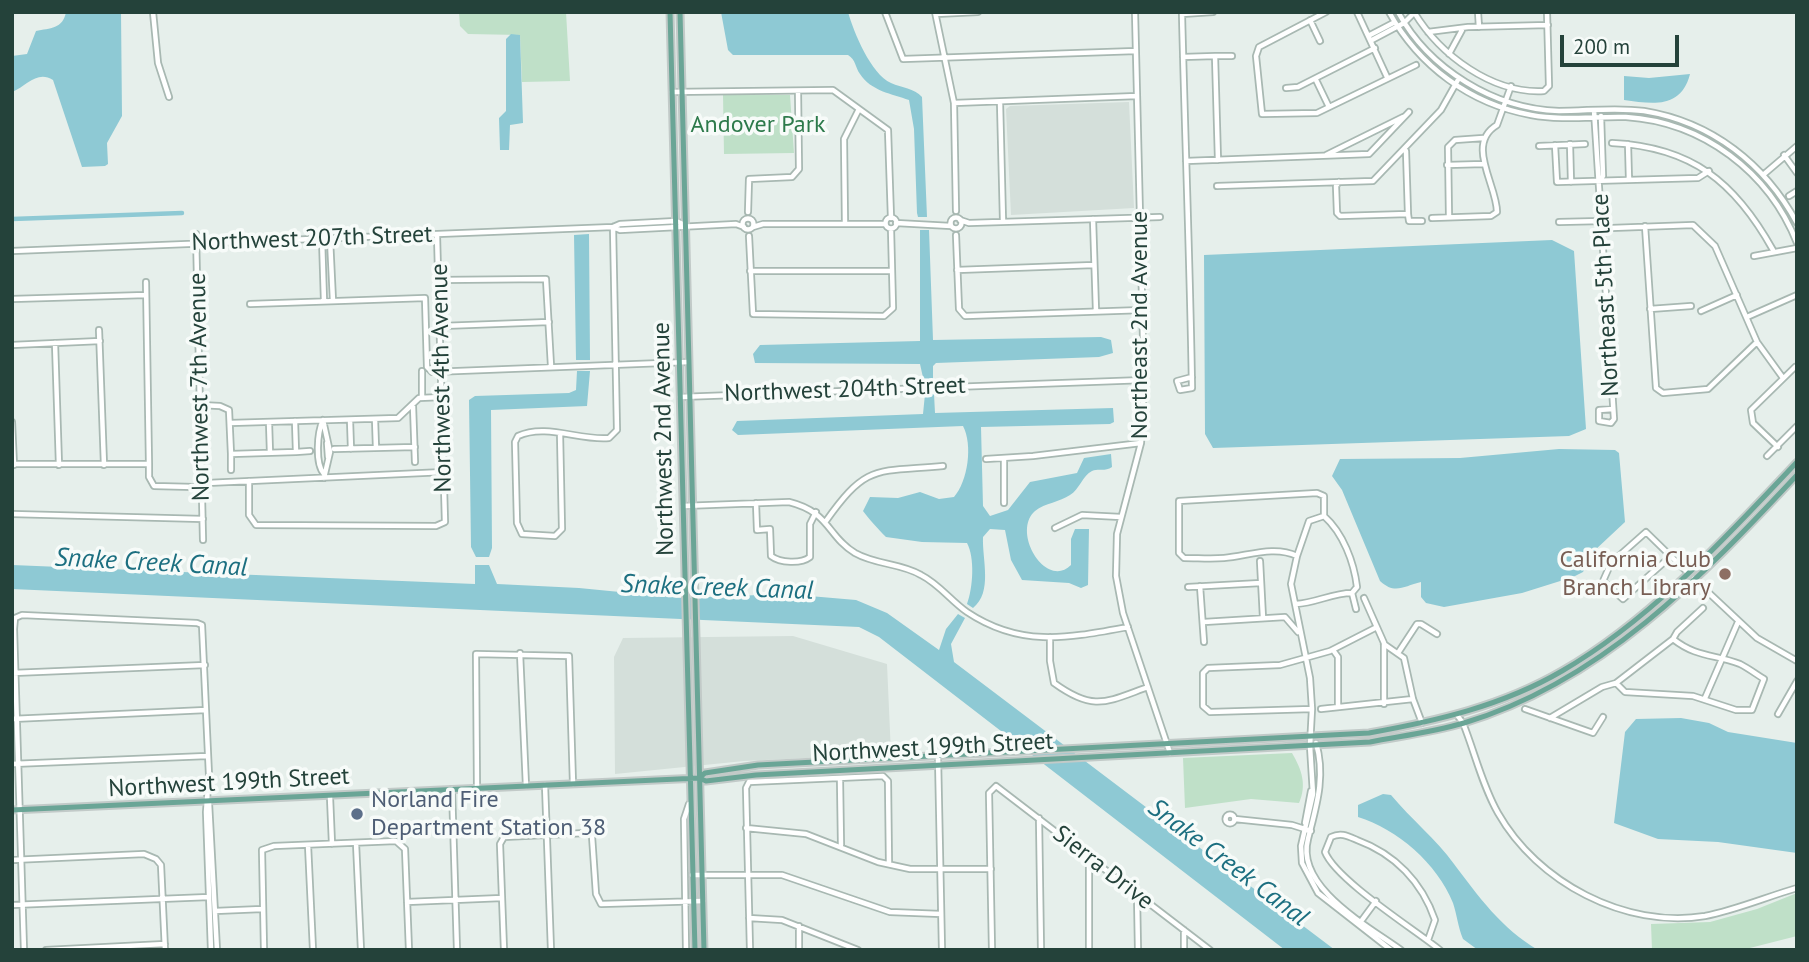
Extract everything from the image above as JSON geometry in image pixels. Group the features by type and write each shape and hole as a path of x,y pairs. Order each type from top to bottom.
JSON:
{"main road":[{"name":"Northwest 2nd Avenue","path":"670,12 688,779 695,950"},
{"name":"Northwest 2nd Avenue","path":"680,12 704,950"},
{"name":"Northwest 199th Street","path":"699,778 705,772 758,765 1369,733 1457,715 1524,690 1613,639 1687,572 1797,462"},
{"name":"Northwest 199th Street","path":"15,810 699,778 706,781 756,775 1370,742 1463,723 1528,698 1569,677 1643,626 1694,579 1797,475"},
{"path":"1687,572 1694,579"}],"street":[{"path":"153,12 158,62 169,97"},
{"path":"885,12 903,59 1136,51"},
{"path":"978,12 936,13 954,103 957,270 961,313 965,316 1143,310"},
{"name":"Northeast 2nd Avenue","path":"1135,12 1144,380 1141,443 1121,517 1115,554 1116,576 1128,627 1170,752"},
{"path":"1192,377 1182,13 1213,12"},
{"path":"1326,12 1259,47 1256,56 1262,114 1297,116 1317,113 1416,65"},
{"path":"1357,12 1387,77"},
{"path":"1389,12 1426,61 1455,85 1504,108 1551,118 1640,118 1688,131 1728,153 1759,180 1778,205 1797,245 1754,256"},
{"path":"1398,12 1428,52 1459,78 1506,101 1556,111 1643,111 1683,121 1732,146 1764,174 1797,223"},
{"path":"1478,12 1479,27"},
{"path":"1371,38 1414,13 1427,32 1449,54 1481,75 1530,92 1544,91 1549,86 1547,12"},
{"path":"1310,20 1320,41"},
{"path":"1427,32 1548,25"},
{"path":"1449,54 1462,29"},
{"path":"1286,88 1298,88 1375,48"},
{"path":"1183,57 1232,55"},
{"path":"1215,56 1218,160"},
{"path":"1217,186 1373,181 1441,110 1459,78"},
{"path":"1315,79 1329,107"},
{"path":"1432,218 1491,216 1497,212 1497,199 1484,164 1483,138 1487,131 1497,125 1511,86"},
{"path":"672,92 832,90 888,130 891,218 896,223 1160,217"},
{"path":"798,91 799,169 792,177 749,178 753,314 884,316 892,312 891,229 896,223"},
{"path":"954,103 1137,96"},
{"path":"1000,102 1003,221"},
{"path":"845,223 845,139 859,109"},
{"name":"Northeast 5th Place","path":"1594,110 1596,176 1600,181"},
{"name":"Northeast 5th Place","path":"1601,110 1603,176 1600,181 1613,409"},
{"path":"1186,161 1368,154 1409,112"},
{"path":"1325,155 1403,117"},
{"path":"1449,217 1447,150 1455,140 1483,138"},
{"path":"1612,143 1678,155 1709,172 1752,214 1773,250"},
{"path":"1570,144 1571,182"},
{"path":"1539,146 1585,144"},
{"path":"1628,144 1629,180"},
{"path":"1555,145 1557,183 1698,178 1709,172"},
{"path":"1759,180 1797,146"},
{"path":"1405,150 1409,221 1422,221"},
{"path":"1784,155 1797,173"},
{"path":"1447,165 1484,164"},
{"path":"1339,182 1336,186 1337,213 1340,216 1408,214"},
{"path":"1789,196 1797,191"},
{"path":"891,218 885,223 891,229"},
{"path":"1093,219 1096,311"},
{"path":"1559,222 1602,220"},
{"path":"749,236 744,228 750,223"},
{"name":"Northwest 207th Street","path":"12,251 676,224 885,223"},
{"name":"Northwest 207th Street","path":"736,224 744,228"},
{"path":"1611,228 1693,225 1715,246 1757,342 1783,377"},
{"path":"1645,226 1656,387 1663,393 1708,389 1757,342"},
{"path":"560,433 560,534 519,532 515,442 518,436 560,433 602,439 614,435 618,425 613,227"},
{"name":"Northwest 7th Avenue","path":"196,234 203,540"},
{"name":"Northwest 4th Avenue","path":"249,481 249,515 252,522 280,526 436,526 445,522 443,371 437,235"},
{"path":"322,239 324,301"},
{"path":"331,239 333,301"},
{"path":"957,270 1094,265"},
{"path":"750,271 892,271"},
{"path":"323,274 332,274"},
{"path":"440,280 546,279 551,366"},
{"path":"146,282 149,464 152,484 183,487 324,476 444,472"},
{"path":"324,284 332,284"},
{"path":"12,299 146,295"},
{"path":"1701,311 1737,295"},
{"path":"1746,317 1797,295"},
{"path":"250,304 425,298 427,367 435,372 688,362"},
{"path":"1650,309 1691,306"},
{"path":"441,326 549,321"},
{"path":"99,330 104,465"},
{"path":"12,345 100,341"},
{"path":"55,343 59,465"},
{"path":"1777,447 1753,422 1751,410 1795,367"},
{"path":"422,371 422,398"},
{"name":"Northwest 204th Street","path":"680,397 1144,380"},
{"path":"230,423 398,418 422,398 443,397"},
{"path":"200,405 226,407 230,423 231,470"},
{"path":"413,405 415,462"},
{"path":"350,419 351,449"},
{"path":"375,419 376,448"},
{"path":"295,421 296,452"},
{"path":"323,421 324,444 328,457 324,476"},
{"path":"12,422 13,465 149,464"},
{"path":"269,422 270,453"},
{"path":"1767,456 1797,426"},
{"path":"986,459 1141,443"},
{"path":"324,444 318,451 320,470 324,476"},
{"path":"334,449 415,447"},
{"path":"230,454 310,451"},
{"path":"1004,458 1004,503"},
{"path":"826,521 860,479 879,471 943,466"},
{"path":"1296,604 1312,604 1333,594 1352,593 1357,587 1344,543 1324,516 1324,496 1317,493 1179,501 1179,552 1184,558 1226,558 1262,552 1288,552 1297,556"},
{"path":"683,506 789,502 816,512 852,552 869,560 919,573 975,617 1012,635 1050,637 1128,627"},
{"path":"757,503 757,530 770,529 771,556 776,561 805,561 810,557 810,524 816,512"},
{"path":"12,514 203,519"},
{"path":"1055,528 1082,515 1121,517"},
{"path":"1324,516 1309,521 1291,584 1296,604 1298,633 1306,656 1313,736 1310,746 1312,803 1304,829 1301,855 1309,881 1318,893 1401,950"},
{"path":"1671,556 1629,595 1618,598 1603,581 1612,563 1646,532 1671,556 1687,572"},
{"path":"684,560 694,560"},
{"path":"1260,561 1263,618"},
{"path":"1694,579 1757,638 1797,661"},
{"path":"1188,587 1261,583"},
{"path":"1200,586 1204,622 1201,636 1204,642"},
{"path":"1352,593 1356,609"},
{"path":"1364,598 1375,628 1384,643 1406,662 1413,699 1422,724"},
{"path":"1550,718 1602,687 1616,683 1673,639 1703,608"},
{"path":"24,950 15,810 13,629 17,616 197,622 202,625 217,950"},
{"path":"1204,622 1285,617 1298,633"},
{"path":"1705,698 1738,622"},
{"path":"1398,653 1417,624 1437,634"},
{"path":"1312,709 1210,712 1203,706 1203,673 1208,668 1280,665 1333,650 1375,628"},
{"path":"1050,637 1049,661 1054,683 1075,698 1100,704 1148,687"},
{"path":"1616,683 1625,692 1705,698 1736,710 1752,710 1764,679 1740,664 1686,649 1673,639"},
{"path":"1384,643 1384,704"},
{"path":"1333,650 1338,657 1338,708"},
{"path":"520,653 526,786"},
{"path":"477,788 476,654 569,656 573,784"},
{"path":"13,673 205,665"},
{"path":"1564,669 1569,677"},
{"path":"687,680 697,680"},
{"path":"1777,715 1797,681"},
{"path":"1321,709 1413,699"},
{"path":"1525,709 1593,733 1603,717"},
{"path":"14,719 206,710"},
{"path":"1457,715 1463,723 1488,792 1510,833 1541,867 1580,892 1632,912 1679,917 1725,911 1797,888"},
{"path":"1313,736 1318,745 1320,799 1306,852 1314,879 1391,950"},
{"path":"15,764 207,756"},
{"path":"938,757 942,950"},
{"path":"750,950 748,782 883,776 888,781 889,864"},
{"path":"839,779 841,845"},
{"path":"545,785 551,950"},
{"name":"Sierra Drive","path":"990,869 989,793 996,786 1210,950"},
{"path":"452,789 457,950"},
{"path":"330,797 332,844"},
{"path":"209,802 211,950"},
{"path":"687,950 684,819 689,804"},
{"path":"1039,818 1041,950"},
{"path":"1235,819 1311,831"},
{"path":"747,828 782,829 841,845 889,864 910,869 990,869 992,950"},
{"path":"504,950 500,844 504,837 586,833 592,836 596,894 601,904 703,901"},
{"path":"1428,940 1434,920 1424,896 1406,871 1382,851 1351,837 1337,834 1327,842 1325,852 1330,861 1376,901 1440,950"},
{"path":"356,843 361,950"},
{"path":"264,950 262,850 274,846 356,843 402,844 409,950"},
{"path":"308,845 313,950"},
{"path":"12,860 144,855 156,859 161,865 165,947 46,950"},
{"path":"1089,857 1089,949"},
{"path":"692,876 748,873 797,878 890,912 941,914"},
{"path":"1137,894 1138,950"},
{"path":"12,905 209,897"},
{"path":"407,902 502,898"},
{"path":"1360,922 1376,901"},
{"path":"215,911 262,909"},
{"path":"749,918 782,920 858,950"},
{"path":"799,926 799,950"},
{"path":"1184,930 1184,950"}],"shaded area":[{"path":"1129,102 1134,208 1011,215 1006,109 1010,106"},
{"path":"793,636 887,664 891,754 744,761 615,774 614,657 623,638"}],"green space":[{"path":"459,12 566,12 570,81 522,82 520,35 468,34 460,26"},
{"name":"Andover Park","path":"723,95 790,95 794,153 724,154"},
{"path":"1292,753 1302,778 1303,790 1299,803 1251,799 1185,808 1183,758"},
{"path":"1797,893 1797,936 1742,950 1652,950 1651,924 1710,922 1757,909"}],"water":[{"path":"66,12 121,12 122,116 107,143 108,164 105,166 82,167 53,80 47,77 37,78 12,92 12,56 27,54 36,31 59,25"},
{"path":"721,12 848,12 859,41 877,71 891,83 912,90 922,97 927,217 918,217 917,213 914,129 909,100 870,84 848,55 733,55 728,50"},
{"path":"511,34 520,35 523,123 510,125 509,150 500,150 499,118 506,111 506,39"},
{"path":"1690,74 1686,85 1673,99 1655,103 1624,100 1624,76 1649,78"},
{"path":"920,230 929,230 933,340 1101,337 1111,340 1113,353 1099,357 936,363 933,366 933,381 924,382 920,364 755,363 753,354 760,345 920,341"},
{"path":"589,234 590,360 576,360 574,235"},
{"path":"1552,240 1574,251 1586,429 1569,436 1213,448 1205,434 1204,255"},
{"path":"577,371 590,371 587,406 491,410 492,548 489,557 476,557 471,547 469,400 475,396 569,393 576,390"},
{"path":"925,394 934,394 935,413 1113,408 1114,422 1110,424 981,427 983,506 990,516 1008,510 1030,482 1077,473 1084,458 1111,454 1112,467 1089,473 1073,493 1039,508 1029,520 1029,544 1042,564 1051,570 1061,571 1071,565 1071,539 1075,529 1089,529 1088,585 1081,588 1069,583 1022,580 1011,560 1005,530 990,529 983,537 985,585 973,608 967,604 972,573 967,543 922,542 886,537 865,514 863,511 870,497 898,498 920,492 939,499 954,497 963,482 968,463 968,443 963,426 738,435 732,430 737,421 923,414"},
{"path":"1559,449 1615,450 1619,453 1625,522 1594,551 1583,572 1573,577 1522,593 1444,607 1426,603 1421,597 1421,582 1395,589 1380,581 1342,490 1332,476 1340,459 1460,458"},
{"name":"Snake Creek Canal","path":"12,565 475,584 475,565 489,565 497,584 579,588 681,598 786,594 856,600 887,613 939,650 946,629 958,614 965,618 951,644 954,662 1335,950 1285,950 879,637 859,627 12,589"},
{"path":"1681,718 1709,723 1728,732 1797,743 1797,853 1718,842 1658,839 1614,823 1625,732 1636,719"},
{"path":"1383,794 1391,795 1439,846 1502,922 1538,950 1478,950 1463,939 1446,888 1426,861 1401,839 1373,822 1358,817 1358,805"}],"waterway":[{"path":"12,219 182,213"}],"place":[{"name":"California Club Branch Library","path":"1725,574"},
{"name":"Norland Fire Department Station 38","path":"357,814"}]}
